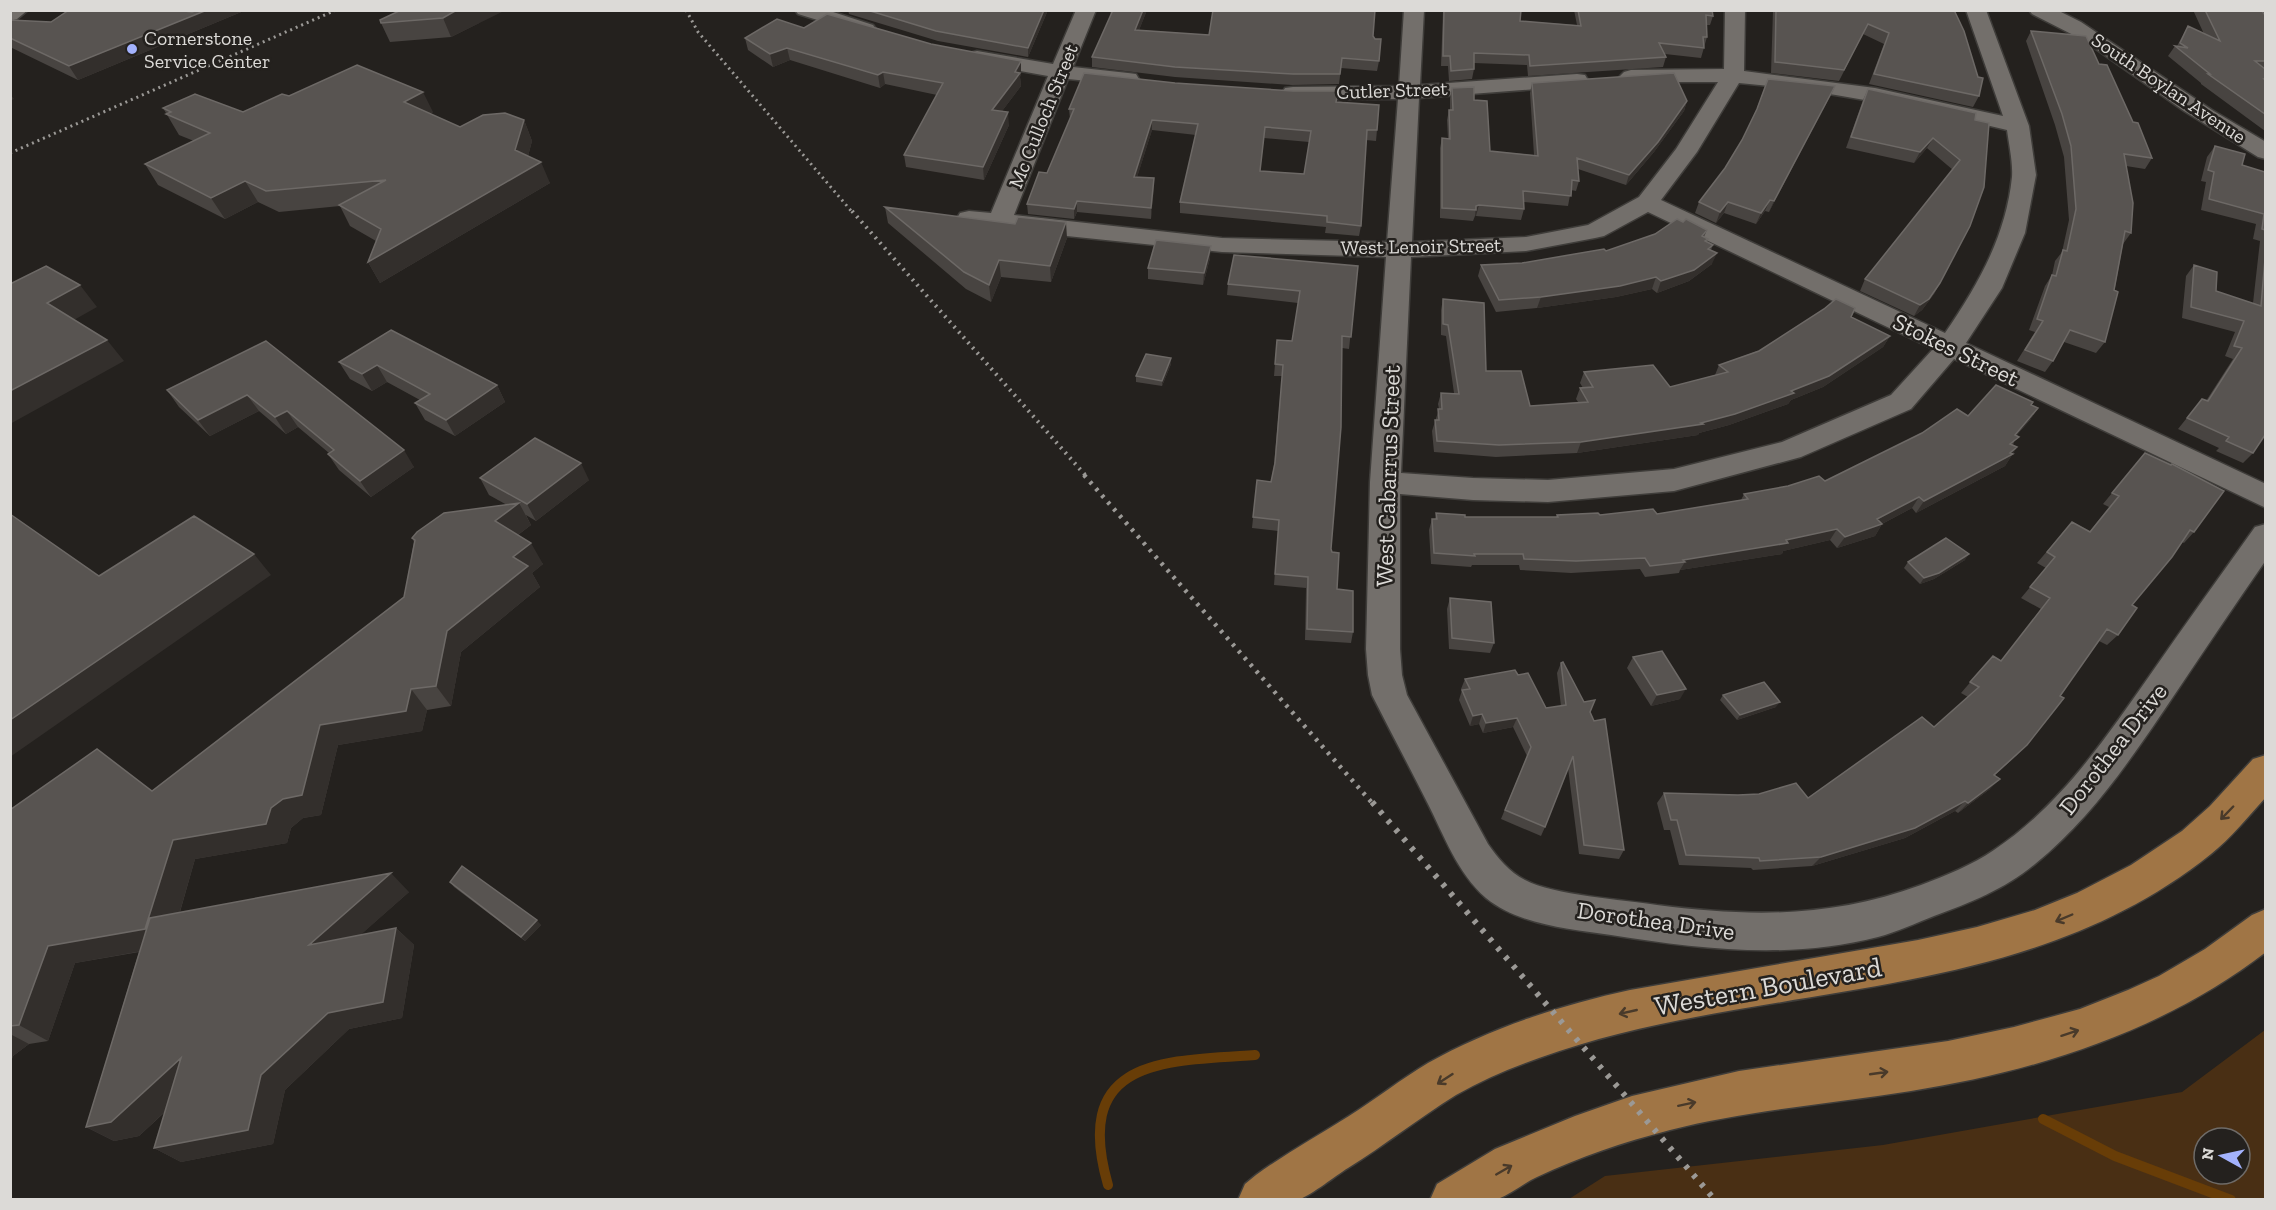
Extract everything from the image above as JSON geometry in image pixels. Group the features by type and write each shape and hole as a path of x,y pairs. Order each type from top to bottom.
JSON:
{"main road":[{"name":"Western Boulevard","path":"1261,1200 1452,1074 1526,1042 1595,1019 1671,1002 1855,972 1978,947 2038,929 2077,913 2125,890 2160,869 2198,841 2227,813 2265,770"},
{"path":"1453,1200 1519,1162 1594,1131 1669,1108 1749,1091 1946,1064 2034,1044 2104,1022 2204,973 2265,928"}],"street":[{"path":"10,15 18,10"},
{"path":"805,10 890,36"},
{"name":"Mc Culloch Street","path":"999,222 1086,10"},
{"name":"West Cabarrus Street","path":"1414,10 1385,482 1383,649 1385,675 1390,695 1468,845 1485,871 1503,887 1521,898"},
{"name":"West Lenoir Street","path":"969,218 1222,244 1401,250 1526,244 1595,231 1647,202 1686,152 1732,77 1735,67 1735,10"},
{"path":"1385,482 1473,489 1548,491 1674,480 1791,450 1901,402 1950,347 1989,288 2013,233 2024,175 2018,126 1976,10"},
{"name":"South Boylan Avenue","path":"2039,10 2077,27 2109,46 2220,125 2265,152"},
{"path":"954,52 1061,72 1143,81"},
{"name":"Cutler Street","path":"1269,91 1409,93 1687,74 1876,93 2018,126"},
{"name":"Stokes Street","path":"1647,202 2265,497"},
{"name":"Dorothea Drive","path":"1521,898 1590,913 1691,929 1730,933 1774,933 1823,928 1878,918 1958,890 1983,878 2020,854 2070,810 2121,745 2265,535"}],"shaded area":[{"path":"2265,1030 2265,1199 1569,1199 1605,1176 1883,1145 2182,1092"}],"building":[{"path":"69,10 192,12 207,10 69,66 10,38 10,20 51,22"},
{"path":"401,10 457,10 443,18 381,23 380,20"},
{"path":"867,10 1044,10 1028,48 936,31"},
{"path":"1113,10 1143,10 1135,30 1209,35 1213,10 1375,10 1373,36 1375,39 1381,39 1379,61 1342,58 1340,74 1293,74 1175,67 1092,57"},
{"path":"1444,10 1521,10 1520,21 1581,26 1578,10 1712,10 1713,16 1706,15 1707,37 1703,37 1704,48 1659,43 1666,57 1530,66 1529,55 1474,53 1474,69 1451,71 1450,56 1443,56"},
{"path":"1776,10 1954,10 1964,31 1978,77 1983,78 1979,96 1874,74 1889,33 1868,24 1844,70 1775,62"},
{"path":"2205,10 2261,10 2265,15 2265,61 2255,61 2265,69 2265,114 2208,74 2210,74 2175,46 2188,48 2180,43 2188,26 2220,41"},
{"path":"827,14 931,44 1021,61 1015,72 1020,73 992,110 1008,112 983,167 904,155 943,83 883,72 878,75 787,48 770,54 745,38 777,19 804,28"},
{"path":"2031,31 2086,36 2099,64 2107,65 2133,122 2138,123 2152,158 2124,154 2133,203 2131,233 2125,231 2114,290 2118,292 2105,342 2070,330 2053,361 2025,350 2043,321 2037,319 2052,275 2056,276 2063,250 2067,251 2076,209 2071,146 2062,114"},
{"path":"357,65 423,92 404,102 460,127 483,115 505,113 524,120 515,150 541,162 368,262 381,229 339,205 386,180 266,191 245,181 211,198 145,164 210,133 166,114 171,112 163,108 195,94 243,112 282,94 289,96"},
{"path":"1084,73 1175,83 1293,91 1338,91 1336,102 1379,105 1377,130 1367,130 1361,226 1327,222 1327,216 1180,202 1198,124 1152,120 1134,177 1154,178 1151,208 1077,201 1074,209 1027,204 1039,172 1047,173 1074,109 1069,109","holes":["1265,127 1311,131 1304,174 1260,171"]},
{"path":"1674,73 1687,101 1658,142 1629,175 1577,158 1579,181 1572,180 1571,196 1523,191 1524,209 1479,205 1476,206 1476,210 1442,208 1442,138 1450,139 1449,110 1453,110 1452,88 1474,87 1474,100 1487,101 1490,151 1538,156 1532,83"},
{"path":"1768,79 1835,86 1774,201 1770,200 1761,213 1728,202 1720,212 1699,202 1725,168 1742,140"},
{"path":"1868,89 1976,113 1975,120 1989,123 1984,187 1970,226 1940,283 1929,299 1920,305 1865,279 1960,160 1933,138 1920,152 1851,137"},
{"path":"2215,146 2245,154 2242,165 2265,172 2265,230 2262,229 2264,214 2209,199 2214,172 2208,170"},
{"path":"885,207 1015,224 1018,217 1066,222 1050,266 999,260 989,285 964,272"},
{"path":"1677,219 1683,222 1686,219 1707,230 1702,236 1708,239 1705,241 1713,245 1708,249 1717,253 1694,270 1661,281 1656,277 1620,286 1541,297 1499,300 1481,265 1522,263 1604,249 1606,251 1655,234"},
{"path":"1156,240 1211,246 1204,273 1148,268"},
{"path":"1234,255 1358,266 1351,337 1342,336 1341,427 1331,549 1332,552 1339,553 1337,589 1353,591 1353,632 1307,629 1308,577 1275,574 1279,520 1253,517 1257,480 1271,482 1275,463 1283,365 1275,364 1277,340 1292,341 1300,291 1228,284"},
{"path":"2265,259 2265,435 2253,453 2226,441 2229,437 2187,418 2202,399 2208,401 2242,348 2234,346 2244,321 2191,307 2194,265 2217,272 2216,291 2261,306"},
{"path":"46,266 80,285 47,303 107,340 10,391 10,284"},
{"path":"1443,299 1484,303 1486,371 1521,371 1530,406 1588,402 1580,388 1593,387 1584,372 1653,365 1670,387 1728,372 1719,365 1759,351 1836,299 1855,308 1851,317 1890,336 1829,376 1791,391 1794,393 1735,414 1701,423 1703,424 1581,442 1499,445 1437,441 1435,420 1439,420 1438,409 1442,409 1441,393 1459,394 1448,325 1443,324"},
{"path":"391,330 497,385 446,420 415,403 430,394 377,365 362,374 339,362"},
{"path":"266,341 404,450 360,481 328,454 334,450 287,411 275,417 247,395 198,420 167,390"},
{"path":"1146,354 1171,358 1162,381 1136,376"},
{"path":"1996,385 2033,402 2031,405 2038,408 2015,435 2019,437 2010,444 2017,447 2010,453 2013,454 1924,501 1919,497 1877,519 1882,524 1845,537 1837,529 1786,540 1788,543 1683,560 1685,562 1650,566 1645,558 1576,561 1524,559 1523,554 1474,554 1475,556 1434,553 1432,519 1437,519 1436,513 1465,515 1465,517 1558,517 1557,515 1598,513 1600,515 1653,509 1657,514 1748,499 1744,494 1788,486 1819,476 1825,481 1922,433 1957,409 1968,416"},
{"path":"535,438 581,463 527,504 480,478"},
{"path":"2145,453 2224,491 2194,532 2190,530 2172,557 2132,605 2137,608 2118,635 2107,629 2060,696 2064,698 2027,745 1994,775 2000,779 1968,803 1965,801 1915,828 1821,857 1760,861 1759,858 1686,855 1677,820 1671,820 1664,793 1759,794 1796,783 1808,798 1922,717 1934,727 1979,687 1970,682 1993,656 2001,661 2050,598 2030,587 2055,557 2047,552 2072,522 2090,532 2119,496 2112,493"},
{"path":"519,503 495,521 531,543 513,557 528,566 447,631 436,686 411,689 406,711 320,725 302,795 283,799 271,808 266,824 173,840 145,929 48,946 19,1025 10,1026 10,810 97,749 152,791 404,597 415,540 412,538 417,532 444,513"},
{"path":"10,514 99,576 194,516 254,554 10,720"},
{"path":"1946,538 1969,554 1939,573 1924,578 1908,562"},
{"path":"1450,598 1491,602 1494,643 1452,638"},
{"path":"1662,651 1686,689 1657,695 1633,657"},
{"path":"1563,662 1584,702 1595,700 1590,712 1594,721 1605,719 1624,850 1584,845 1573,756 1545,827 1505,810 1531,747 1517,718 1486,723 1482,714 1473,716 1462,690 1470,689 1465,679 1515,670 1518,675 1528,673 1546,708 1566,705 1561,663"},
{"path":"1764,682 1780,702 1740,715 1723,695"},
{"path":"462,866 537,920 521,937 450,882"},
{"path":"391,873 309,945 396,928 383,1002 328,1013 261,1075 248,1130 154,1148 181,1058 111,1122 86,1127 150,918"}],"waterway":[{"path":"1108,1185 1100,1143 1103,1112 1114,1090 1133,1075 1158,1066 1187,1060 1255,1055"},
{"path":"2043,1119 2115,1156 2231,1200"}],"railway":[{"path":"10,153 336,10"},
{"path":"686,10 698,32 853,213"},
{"path":"852,211 1086,476"},
{"path":"1084,475 1373,804"},
{"path":"1372,802 1715,1200"}],"place":[{"name":"Cornerstone Service Center","path":"132,49"}]}
